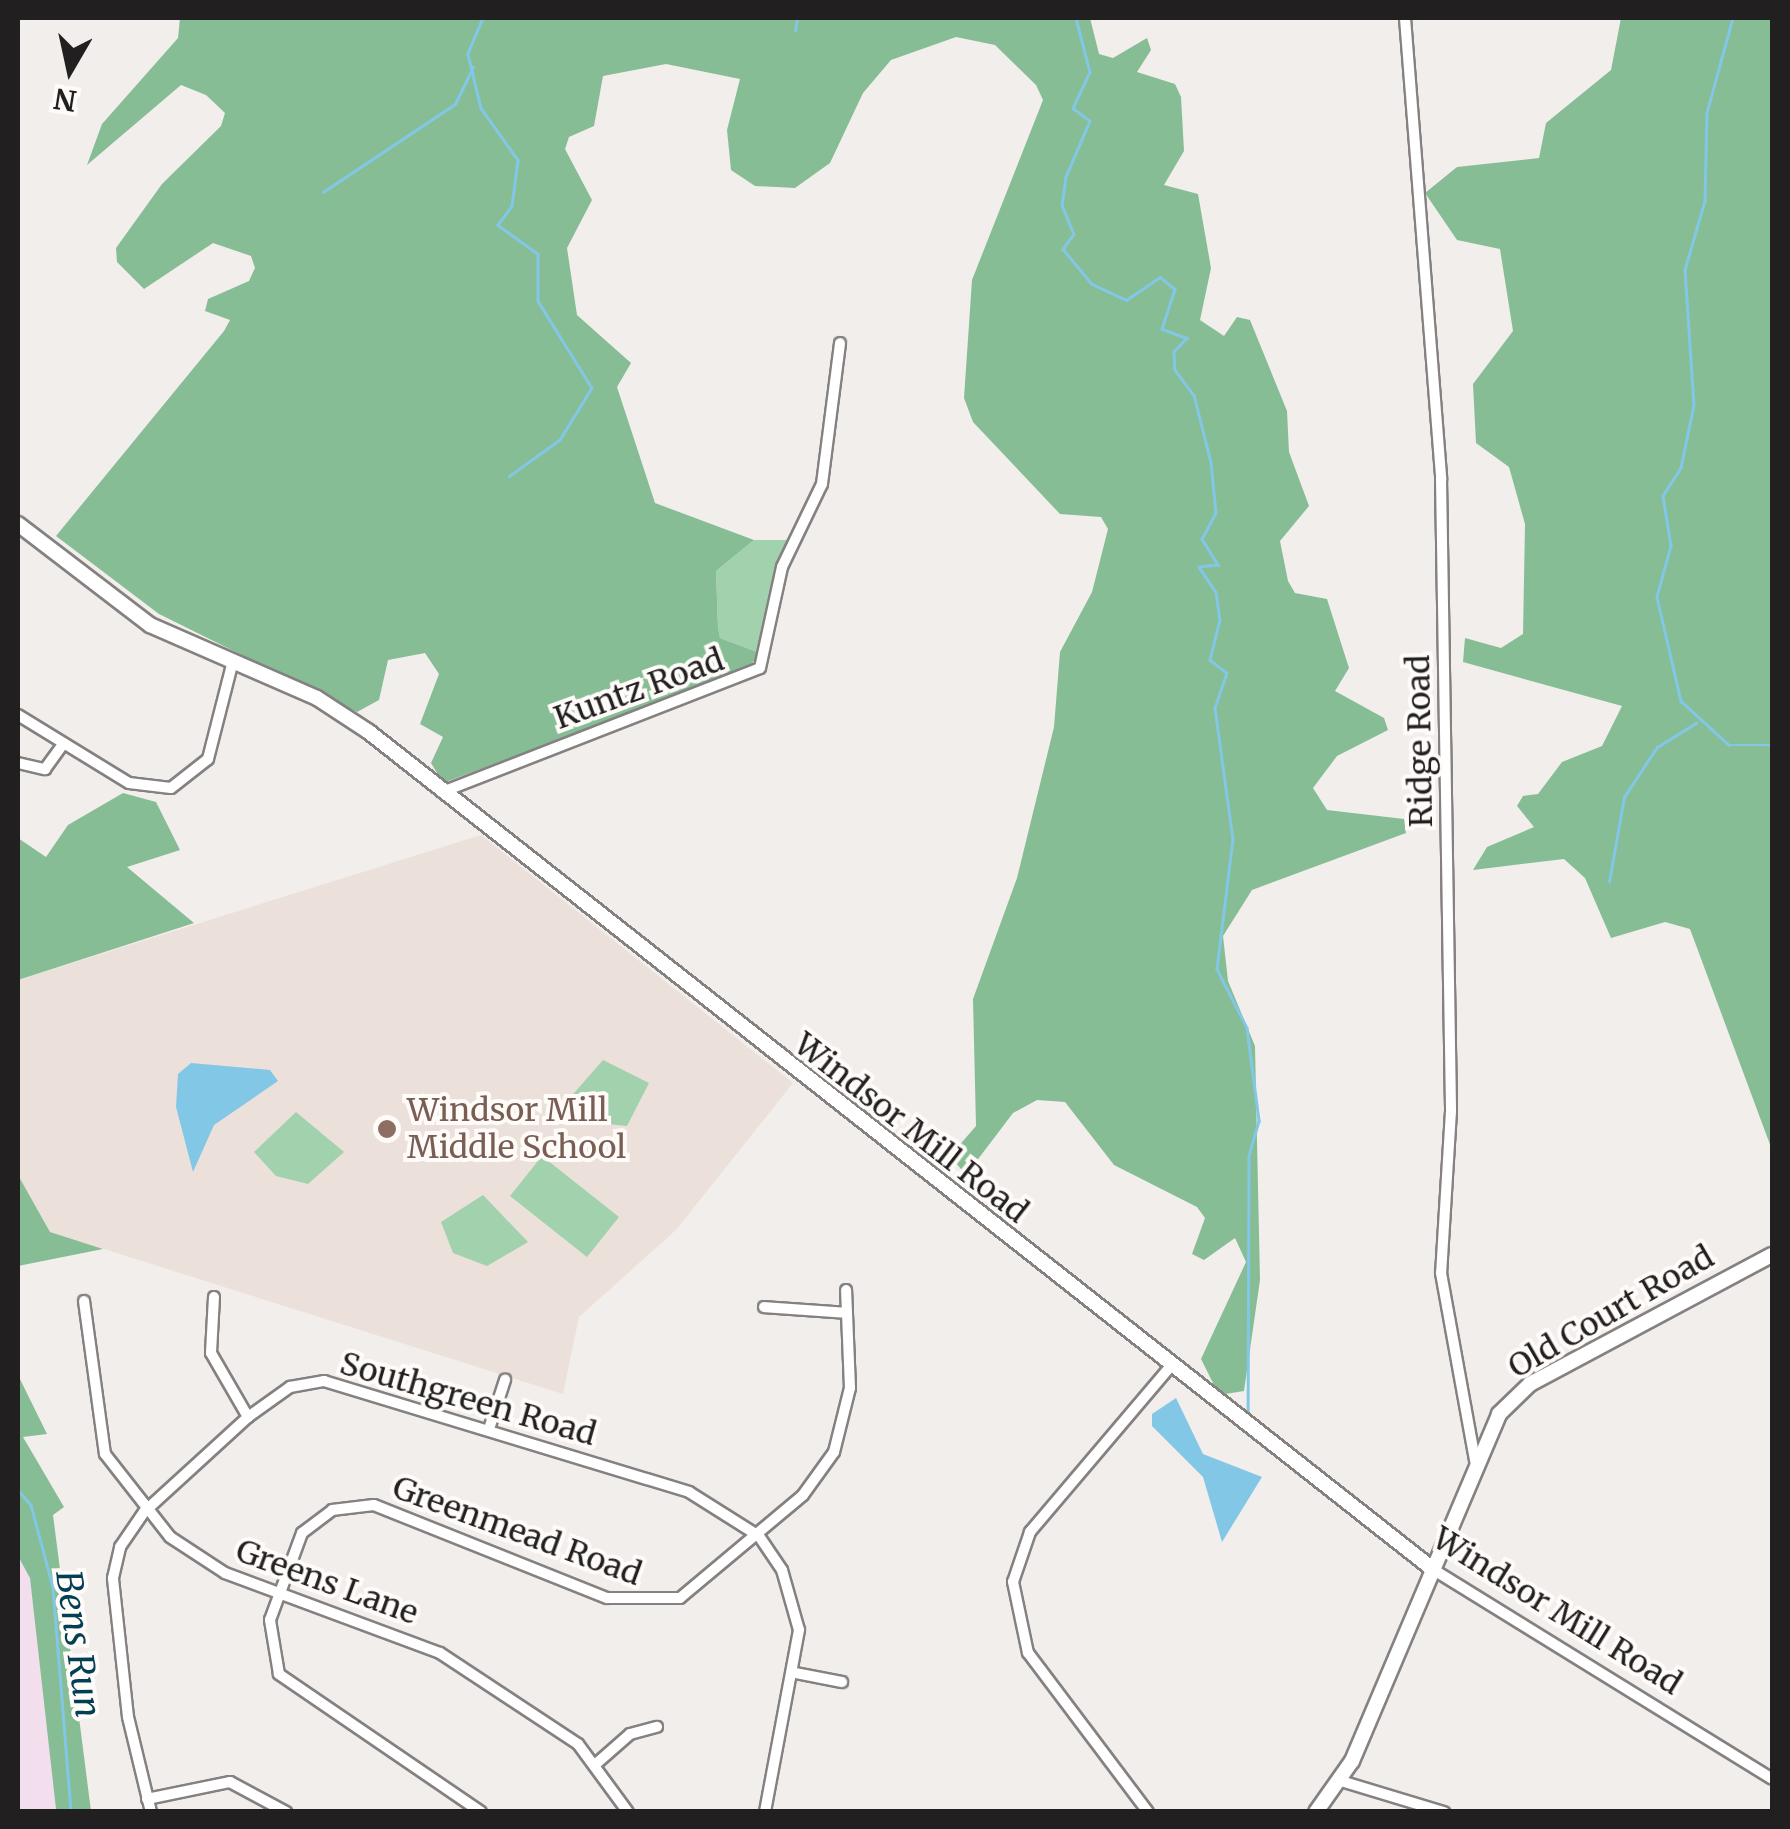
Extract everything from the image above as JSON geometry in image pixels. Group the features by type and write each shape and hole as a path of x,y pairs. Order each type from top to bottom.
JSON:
{"main road":[{"name":"Windsor Mill Road","path":"18,524 122,608 344,713 1434,1570"},
{"name":"Old Court Road","path":"1316,1812 1341,1781 1434,1570 1475,1461 1499,1414 1530,1384 1772,1256"}],"street":[{"name":"Ridge Road","path":"1405,18 1441,479 1451,1111 1441,1273 1475,1461"},
{"name":"Kuntz Road","path":"442,792 760,668 782,567 822,484 840,343"},
{"path":"18,734 22,719 61,747 144,788 186,781 208,759 233,662"},
{"path":"18,763 48,767 61,747"},
{"name":"Greenmead Road","path":"481,1812 287,1685 269,1649 277,1590 310,1523 358,1504 641,1605 698,1589 822,1474 843,1430 846,1290"},
{"path":"214,1297 216,1370 248,1417"},
{"name":"Greens Lane","path":"84,1300 105,1454 144,1512 206,1562 440,1653 598,1763 628,1812"},
{"path":"764,1308 847,1312"},
{"path":"1148,1812 1028,1653 1013,1582 1030,1532 1171,1366"},
{"path":"490,1429 506,1380"},
{"name":"Southgreen Road","path":"150,1812 114,1578 120,1547 144,1512 248,1417 290,1387 324,1381 490,1429 709,1500 758,1536"},
{"path":"758,1536 795,1606 796,1673 765,1812"},
{"name":"Windsor Mill Road","path":"1434,1570 1772,1779"},
{"path":"796,1673 842,1682"},
{"path":"598,1763 630,1734 657,1726"},
{"path":"1341,1781 1444,1812"},
{"path":"147,1798 230,1782 286,1812"}],"shaded area":[{"name":"Windsor Mill Middle School","path":"481,835 793,1083 676,1230 579,1317 563,1394 50,1232 18,1175 18,980"},
{"path":"18,1556 30,1578 57,1811 18,1811"}],"green space":[{"path":"180,18 1090,18 1099,54 1113,58 1147,38 1151,50 1137,72 1175,84 1181,97 1184,151 1164,185 1198,194 1211,268 1200,320 1224,336 1237,317 1250,320 1287,411 1289,452 1309,506 1280,541 1288,581 1295,593 1327,599 1349,668 1335,691 1384,718 1388,730 1337,756 1313,788 1327,810 1404,819 1406,833 1252,890 1223,936 1228,981 1255,1046 1260,1280 1244,1391 1219,1395 1201,1359 1246,1262 1235,1238 1204,1260 1192,1254 1205,1218 1197,1207 1114,1165 1065,1102 1037,1100 1013,1113 966,1175 950,1156 976,1126 973,999 1017,878 1054,727 1060,652 1092,592 1108,529 1101,517 1060,514 973,422 964,398 972,280 1043,100 1036,85 995,45 956,37 891,60 863,93 830,163 795,188 755,186 731,170 727,130 740,79 666,64 603,76 594,126 569,137 565,149 592,200 567,248 577,315 631,363 617,387 655,503 754,540 716,571 718,627 720,638 760,653 746,671 443,783 431,763 443,737 420,724 439,674 425,653 388,660 379,700 357,712 159,614 56,536 224,331 230,320 205,311 208,299 249,281 255,268 251,256 213,243 144,289 117,262 116,248 162,184 221,126 225,113 206,95 181,85 87,165 102,124 178,38"},
{"path":"1621,18 1772,18 1772,1150 1690,929 1665,922 1611,938 1585,878 1564,859 1473,870 1487,847 1534,827 1517,806 1523,796 1538,794 1562,762 1602,746 1622,706 1463,662 1465,638 1501,648 1523,634 1525,524 1509,467 1476,443 1473,384 1513,331 1500,249 1457,240 1425,193 1457,167 1539,158 1546,123 1611,70"},
{"path":"754,540 788,540 760,653 720,638 718,627 716,571"},
{"path":"123,793 156,802 180,850 127,867 194,923 18,980 18,838 46,857 68,825"},
{"path":"603,1060 649,1083 627,1126 588,1122 568,1100"},
{"path":"296,1112 344,1152 308,1184 276,1176 254,1152"},
{"path":"542,1156 619,1217 587,1257 510,1196"},
{"path":"18,1175 50,1232 103,1249 18,1266"},
{"path":"483,1195 528,1242 487,1266 453,1253 441,1222"},
{"path":"18,1375 47,1434 23,1437 64,1507 53,1515 91,1811 56,1809 30,1578 18,1556"}],"water":[{"path":"191,1063 270,1070 278,1081 214,1125 193,1172 176,1107 178,1074"},
{"path":"1176,1398 1203,1454 1262,1477 1222,1542 1203,1477 1152,1426 1152,1414"}],"waterway":[{"path":"483,18 468,54 481,108 518,160 512,206 498,225 538,254 538,301 592,388 560,440 510,476"},
{"path":"795,31 797,18"},
{"path":"1076,18 1090,72 1073,108 1090,121 1066,177 1062,205 1074,234 1063,249 1092,284 1126,300 1160,277 1175,289 1162,329 1187,338 1174,352 1175,370 1194,395 1211,462 1216,513 1202,539 1218,565 1199,567 1216,592 1220,620 1210,660 1227,673 1215,708 1233,839 1217,969 1247,1028 1259,1121 1249,1157 1248,1414"},
{"path":"1733,18 1707,113 1705,201 1685,270 1694,405 1681,468 1663,496 1671,546 1657,597 1681,701 1729,745 1772,745"},
{"path":"323,192 455,104 473,67"},
{"path":"1609,882 1624,797 1657,747 1696,723"},
{"name":"Bens Run","path":"18,1490 31,1505 53,1587 71,1812"}],"place":[{"name":"Windsor Mill Middle School","path":"387,1129"}]}
